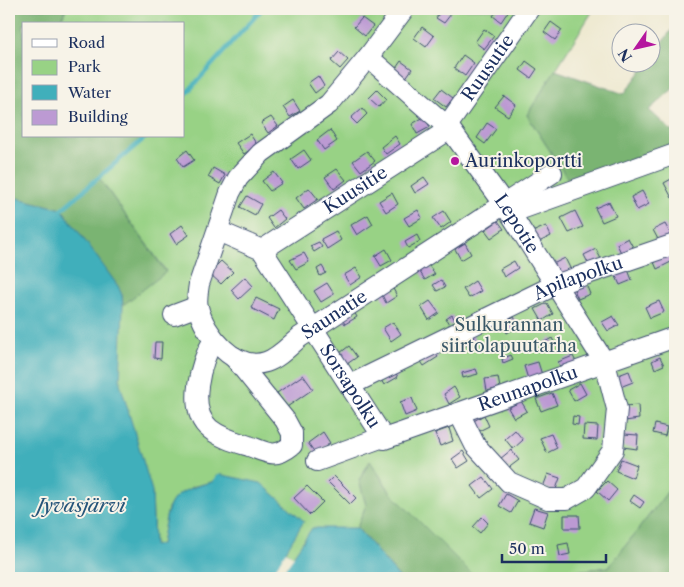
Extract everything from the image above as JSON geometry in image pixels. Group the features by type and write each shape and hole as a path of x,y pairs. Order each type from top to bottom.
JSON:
{"lane":[{"name":"Saunatie","path":"404,9 329,104 261,153 238,178 230,193 199,284 197,297 198,308 204,323 214,339 226,351 242,362 266,362 313,328 507,209 675,154"},
{"name":"Ruusutie","path":"448,127 529,9"},
{"name":"Lepotie","path":"368,57 448,127 507,209 605,363 617,409 613,450 586,488 567,499 548,499 509,482 475,445 459,413"},
{"name":"Kuusitie","path":"262,250 448,127"},
{"path":"507,209 552,173"},
{"path":"218,232 262,250"},
{"name":"Apilapolku","path":"350,385 555,285 675,244"},
{"name":"Sorsapolku","path":"262,250 383,437"},
{"path":"174,315 198,308"},
{"name":"Reunapolku","path":"317,461 605,363 675,337"},
{"path":"214,339 207,351 196,398 200,416 208,428 221,436 270,454 282,453 292,445 292,433 285,420 232,355"}],"green space":[{"name":"Sulkurannan siirtolapuutarha","path":"9,9 22,22 22,138 24,138 34,201 166,271 99,178 145,138 185,138 185,22 60,22 66,9 594,9 527,115 570,182 675,144 675,482 609,567 518,578 476,578 391,493 370,461 359,480 366,505 357,528 400,578 280,578 286,551 212,482 191,487 168,508 161,544 154,546 152,492 9,578"},
{"path":"9,9 66,9 60,22 22,22 22,138 145,138 99,178 166,272 123,305 122,295 62,209 9,196"},
{"path":"675,25 675,87 649,110 675,134 675,144 570,182 527,115 555,70 624,94 640,72 662,72 662,43"},
{"path":"370,461 391,493 476,578 400,578 357,528 366,505 359,480"},
{"path":"675,482 675,578 518,578 609,567"}],"water":[{"name":"Jyväsjärvi","path":"9,196 62,209 118,286 122,295 120,383 152,491 154,546 161,544 166,518 172,501 186,490 212,482 218,474 261,483 304,521 286,551 293,556 312,528 357,528 400,578 9,578"}],"pier":[{"path":"286,551 294,556 278,578 270,578"}],"building":[{"path":"371,9 384,9 379,15"},
{"path":"442,9 451,14 444,23 436,18"},
{"path":"498,9 509,10 501,22 493,16"},
{"path":"362,18 373,26 365,36 354,27"},
{"path":"551,22 562,30 555,40 544,32"},
{"path":"422,27 434,36 426,47 414,38"},
{"path":"484,29 494,36 484,49 475,42"},
{"path":"339,52 348,60 340,69 331,61"},
{"path":"463,55 474,63 465,76 454,68"},
{"path":"401,61 412,69 405,79 394,71"},
{"path":"526,61 537,69 531,78 520,70"},
{"path":"318,76 324,86 315,93 308,83"},
{"path":"441,89 453,98 446,107 434,98"},
{"path":"377,90 386,99 379,107 369,98"},
{"path":"504,96 516,105 508,116 495,107"},
{"path":"293,100 300,111 290,117 283,107"},
{"path":"362,108 367,114 357,124 351,118"},
{"path":"271,117 278,126 268,133 261,123"},
{"path":"424,117 430,127 417,134 412,124"},
{"path":"487,123 496,129 485,144 477,138"},
{"path":"330,130 337,141 324,150 317,140"},
{"path":"250,134 257,145 244,154 236,143"},
{"path":"395,136 400,144 386,154 381,147"},
{"path":"187,150 194,160 183,167 177,158"},
{"path":"304,150 311,160 298,169 291,159"},
{"path":"367,151 375,161 361,171 353,161"},
{"path":"213,168 225,175 220,184 208,177"},
{"path":"337,169 346,180 334,189 325,177"},
{"path":"274,172 282,183 270,191 262,181"},
{"path":"424,177 429,184 415,193 411,186"},
{"path":"675,177 675,196 672,198 664,183"},
{"path":"309,188 318,199 304,209 296,198"},
{"path":"642,191 649,204 637,210 631,197"},
{"path":"392,193 398,204 386,212 379,201"},
{"path":"247,196 261,204 255,215 240,207"},
{"path":"609,202 616,216 602,222 595,208"},
{"path":"278,210 285,219 274,228 267,218"},
{"path":"418,210 422,218 409,226 404,218"},
{"path":"444,211 451,222 441,229 433,218"},
{"path":"575,211 583,227 569,233 561,218"},
{"path":"368,215 373,224 357,235 351,225"},
{"path":"498,221 504,229 491,238 485,230"},
{"path":"665,224 672,237 660,243 653,230"},
{"path":"182,225 189,235 176,244 170,234"},
{"path":"546,226 551,236 535,244 530,233"},
{"path":"336,231 341,240 327,249 321,239"},
{"path":"417,235 420,241 408,248 405,242"},
{"path":"628,238 634,249 622,255 617,244"},
{"path":"319,242 322,247 314,252 310,246"},
{"path":"465,243 471,254 461,260 455,249"},
{"path":"386,249 392,260 381,266 375,256"},
{"path":"596,249 602,261 590,267 584,255"},
{"path":"668,252 673,261 657,269 653,260"},
{"path":"304,253 309,262 296,269 290,260"},
{"path":"565,258 572,272 560,278 553,264"},
{"path":"221,261 233,272 221,284 209,273"},
{"path":"514,261 518,268 504,277 500,269"},
{"path":"427,263 435,274 425,280 418,269"},
{"path":"322,266 326,273 320,276 317,269"},
{"path":"627,267 632,280 620,285 614,272"},
{"path":"356,268 362,277 350,285 344,275"},
{"path":"245,277 253,286 239,299 231,290"},
{"path":"441,280 445,287 437,291 433,285"},
{"path":"475,281 481,291 469,298 463,289"},
{"path":"585,282 590,294 578,299 573,287"},
{"path":"327,283 334,294 321,302 314,291"},
{"path":"391,285 397,296 386,303 380,291"},
{"path":"256,298 279,309 274,320 251,308"},
{"path":"430,301 439,313 429,320 421,307"},
{"path":"659,301 664,312 650,318 645,307"},
{"path":"547,303 553,314 542,321 535,309"},
{"path":"353,310 357,317 345,324 341,318"},
{"path":"452,315 456,322 450,326 446,319"},
{"path":"613,316 619,325 608,331 602,322"},
{"path":"514,317 519,326 507,333 502,324"},
{"path":"393,322 401,334 391,341 383,328"},
{"path":"471,332 475,339 464,347 459,339"},
{"path":"552,338 555,344 547,349 543,343"},
{"path":"155,342 162,342 161,359 154,358"},
{"path":"349,346 357,357 347,364 340,353"},
{"path":"432,348 438,357 424,366 418,357"},
{"path":"511,355 513,359 503,363 502,359"},
{"path":"573,356 577,364 562,371 558,362"},
{"path":"660,357 664,365 655,369 652,361"},
{"path":"538,362 542,375 528,379 524,366"},
{"path":"476,369 478,374 463,378 462,373"},
{"path":"394,370 398,377 384,385 380,378"},
{"path":"629,371 633,382 620,387 616,376"},
{"path":"303,375 313,389 287,407 277,393"},
{"path":"498,377 500,388 487,391 485,379"},
{"path":"580,383 586,394 574,401 568,390"},
{"path":"454,387 460,397 449,404 444,394"},
{"path":"552,393 557,405 541,411 536,399"},
{"path":"412,398 417,411 405,416 400,402"},
{"path":"521,401 527,411 514,418 508,408"},
{"path":"638,405 639,419 625,421 624,406"},
{"path":"484,415 489,426 477,432 472,422"},
{"path":"573,416 579,417 578,425 572,424"},
{"path":"655,424 667,427 665,436 653,433"},
{"path":"584,425 598,426 597,440 583,439"},
{"path":"449,428 453,441 440,446 435,433"},
{"path":"515,430 523,440 513,449 505,439"},
{"path":"323,432 330,443 316,454 308,443"},
{"path":"551,434 557,448 547,453 540,438"},
{"path":"624,434 638,435 637,449 623,447"},
{"path":"511,450 519,460 507,469 500,459"},
{"path":"463,451 469,461 458,468 452,459"},
{"path":"621,459 637,465 633,478 616,471"},
{"path":"548,474 560,478 555,492 543,487"},
{"path":"334,476 356,498 350,504 328,482"},
{"path":"484,477 493,489 481,498 472,486"},
{"path":"607,481 617,490 608,501 597,491"},
{"path":"307,486 323,502 310,515 294,498"},
{"path":"506,494 518,501 511,513 499,506"},
{"path":"634,495 644,502 640,508 630,501"},
{"path":"534,508 548,512 543,527 529,522"},
{"path":"564,515 579,515 580,528 564,528"},
{"path":"482,517 488,523 480,533 473,527"},
{"path":"568,543 570,554 560,556 558,545"}],"waterway":[{"path":"185,95 262,9"},
{"path":"62,209 145,138"}],"place":[{"name":"Aurinkoportti","path":"455,161"}]}
